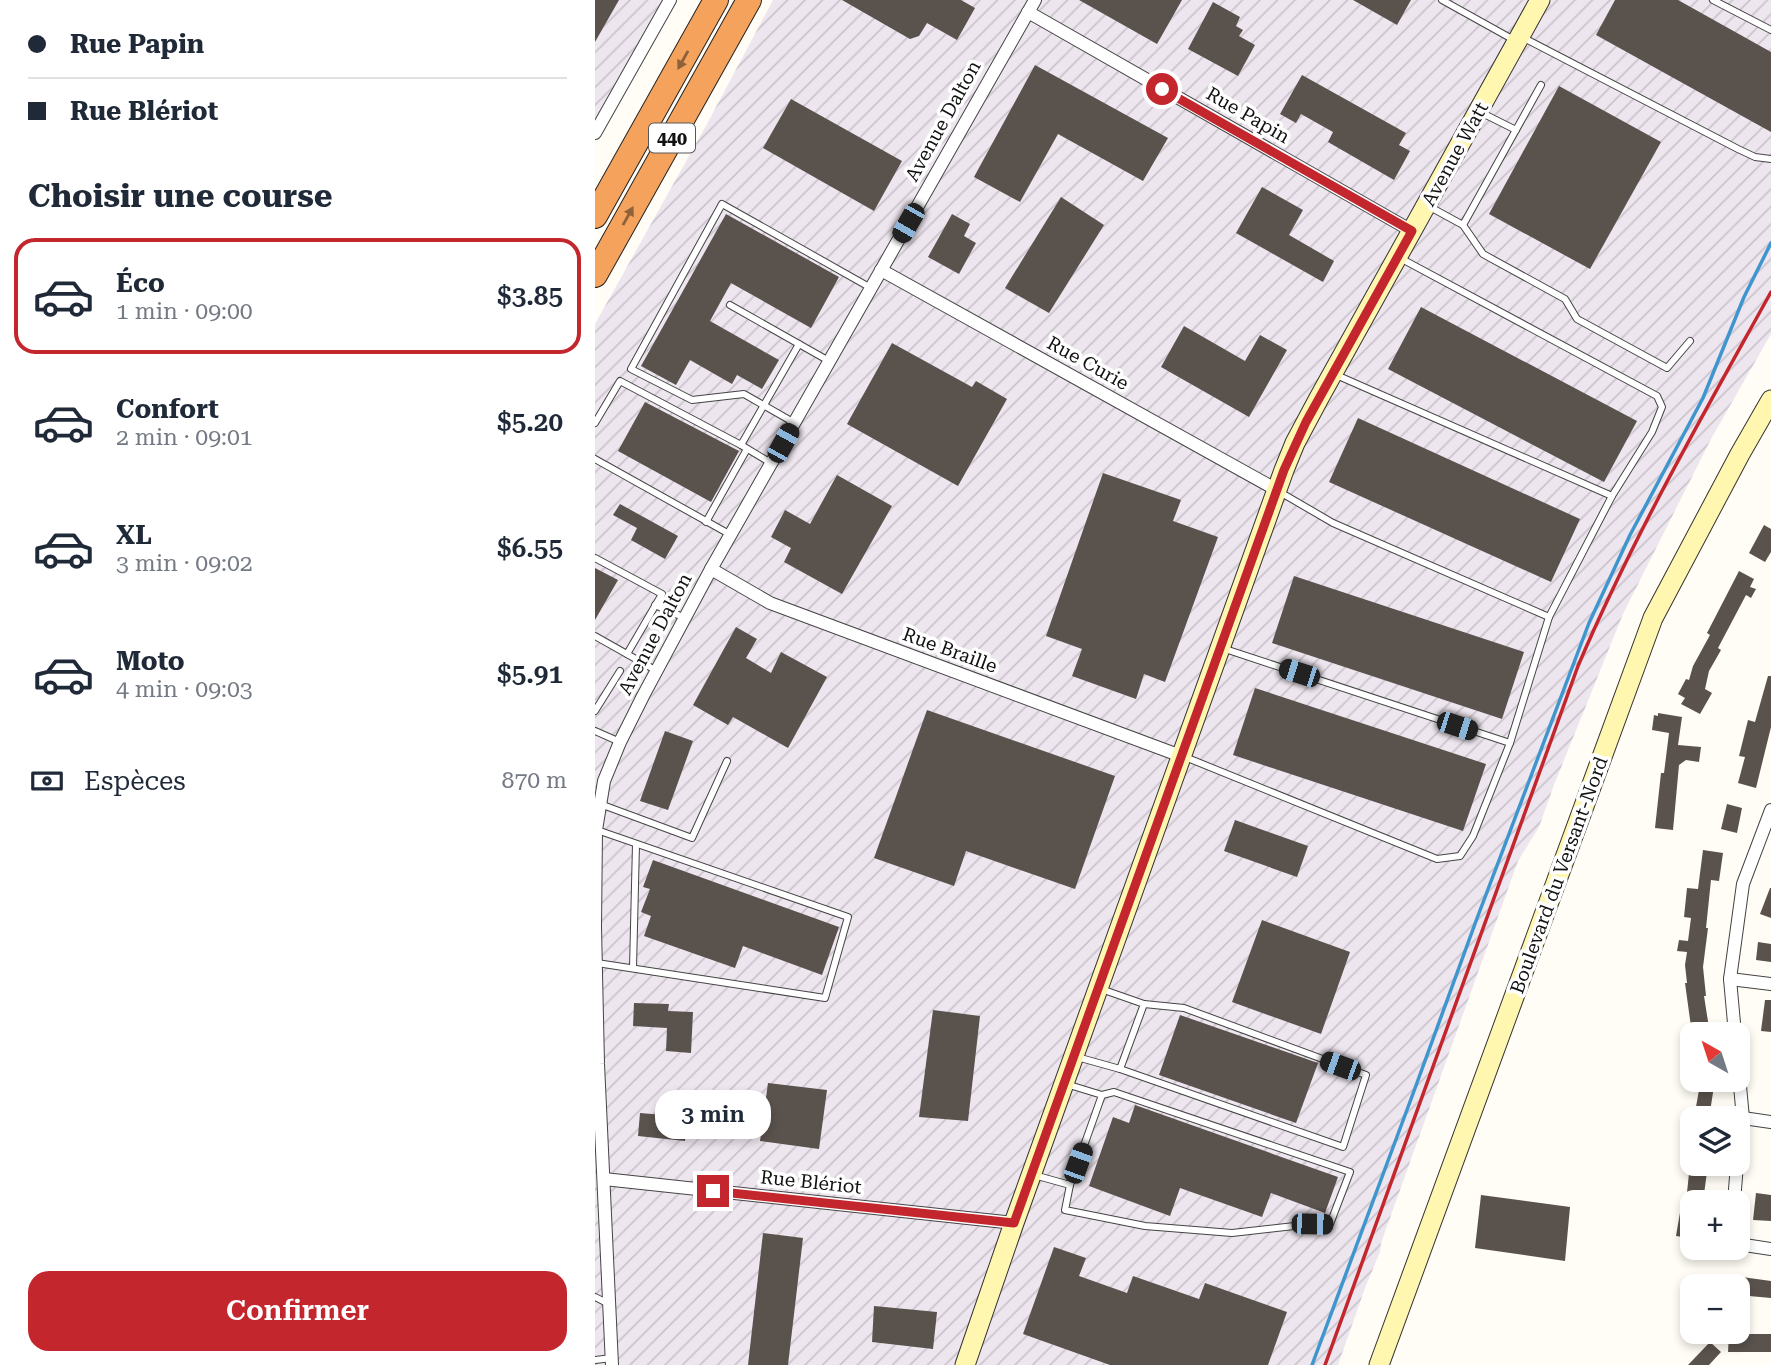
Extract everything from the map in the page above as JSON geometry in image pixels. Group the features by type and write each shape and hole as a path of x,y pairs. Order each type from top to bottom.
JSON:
{"highway":[{"name":"440","path":"595,216 716,0"},
{"name":"440","path":"595,275 749,0"}],"street":[{"path":"595,133 670,0"},
{"name":"Avenue Dalton","path":"612,1362 597,1081 595,830 600,804 600,780 711,569 1035,0"},
{"name":"Avenue Watt","path":"965,1365 1295,443 1540,0"},
{"name":"Rue Papin","path":"1028,12 1412,231"},
{"name":"Rue Curie","path":"881,270 1277,490"},
{"name":"Boulevard du Versant-Nord","path":"1380,1365 1653,618 1771,400"},
{"name":"Rue Braille","path":"711,569 770,603 1181,756"},
{"path":"1734,1022 1730,979 1743,884 1771,810"},
{"path":"1730,979 1771,984"},
{"path":"1750,1119 1771,1122"},
{"name":"Rue Blériot","path":"601,1171 1014,1223"},
{"path":"1750,1246 1771,1249"}],"lane":[{"path":"1443,0 1738,149 1755,157 1771,159"},
{"path":"1713,0 1771,30"},
{"path":"1462,225 1541,85"},
{"path":"1479,111 1516,130"},
{"path":"794,423 744,394 692,400 631,369 722,204 871,288"},
{"path":"1427,205 1462,225 1483,254 1565,299 1577,319 1667,368 1690,341"},
{"path":"1181,756 1437,859 1460,856 1473,836 1510,743 1549,617 1612,496 1652,432 1662,407 1657,396 1397,257"},
{"path":"730,305 829,361"},
{"path":"706,522 763,405 799,344"},
{"path":"1333,373 1612,496"},
{"path":"595,423 620,381 772,463"},
{"path":"595,459 731,535"},
{"path":"1277,490 1333,523 1549,617"},
{"path":"595,558 662,594 627,654"},
{"path":"655,605 685,618"},
{"path":"595,636 657,671"},
{"path":"1220,647 1510,743"},
{"path":"595,711 620,671"},
{"path":"595,731 620,742"},
{"path":"600,804 692,838 727,761"},
{"path":"595,830 848,917 825,998 596,963"},
{"path":"633,968 636,844"},
{"path":"1074,1056 1120,1069 1343,1147 1366,1075 1184,1008 1144,1004 1099,988"},
{"path":"1120,1069 1144,1004"},
{"path":"1064,1083 1102,1095 1114,1092 1350,1172 1330,1224 1233,1233 1145,1226 1065,1210 1070,1185 1102,1095"},
{"path":"1032,1175 1070,1185"},
{"path":"595,1297 609,1304"},
{"path":"595,1360 612,1362"}],"shaded area":[{"path":"595,0 663,0 595,120"},
{"path":"773,0 1771,0 1771,334 1711,439 1623,614 1539,827 1518,861 1338,1365 595,1365 595,324"}],"building":[{"path":"595,0 619,0 595,42"},
{"path":"842,0 961,0 975,8 957,40 927,23 919,36 910,39"},
{"path":"1079,0 1182,0 1157,44"},
{"path":"1353,0 1411,0 1397,25"},
{"path":"1615,0 1678,0 1771,52 1771,132 1596,35"},
{"path":"1213,2 1240,17 1236,26 1243,30 1239,36 1255,45 1238,76 1188,49"},
{"path":"1035,65 1168,138 1143,181 1058,134 1020,202 974,177"},
{"path":"1302,75 1406,133 1399,145 1410,151 1394,180 1328,142 1333,132 1301,114 1296,123 1280,114"},
{"path":"1559,86 1661,142 1590,269 1489,214"},
{"path":"791,99 902,161 874,211 763,148"},
{"path":"1262,187 1303,210 1289,235 1334,261 1323,282 1236,233"},
{"path":"1061,197 1104,225 1049,313 1005,288"},
{"path":"726,214 839,277 811,328 731,283 710,321 779,360 762,389 737,375 732,384 690,360 676,385 641,366"},
{"path":"952,214 970,224 964,236 976,243 959,274 928,257"},
{"path":"1421,307 1637,421 1604,482 1388,369"},
{"path":"1184,326 1245,361 1260,335 1287,350 1249,417 1161,367"},
{"path":"892,343 972,387 976,381 1007,399 958,486 847,424"},
{"path":"645,402 739,451 711,502 618,451"},
{"path":"1358,418 1580,519 1551,582 1329,482"},
{"path":"1103,473 1181,500 1173,521 1218,537 1165,682 1144,674 1136,699 1072,676 1082,649 1046,636"},
{"path":"837,475 892,506 842,594 784,562 791,548 771,537 785,510 810,524"},
{"path":"620,504 678,536 665,559 631,540 637,528 613,515"},
{"path":"1764,525 1771,529 1771,552 1765,562 1749,553"},
{"path":"595,568 618,580 595,620"},
{"path":"1739,571 1754,579 1750,587 1756,589 1751,598 1746,595 1718,648 1721,650 1709,671 1705,689 1712,693 1700,714 1681,704 1685,698 1678,694 1686,679 1689,680 1693,666 1710,635 1707,633"},
{"path":"1294,576 1524,652 1502,719 1272,643"},
{"path":"736,627 757,639 746,658 771,673 781,652 827,677 788,748 733,717 728,725 693,705"},
{"path":"1768,676 1771,676 1771,727 1756,788 1738,783 1745,757 1739,756 1748,720 1755,722"},
{"path":"1255,688 1486,764 1463,831 1233,755"},
{"path":"927,710 1115,776 1075,889 966,851 954,886 874,858"},
{"path":"1658,713 1682,717 1678,745 1701,747 1699,762 1686,760 1679,765 1673,830 1655,828 1669,733 1652,730 1654,715 1658,716"},
{"path":"665,731 693,741 668,810 640,801"},
{"path":"1727,804 1742,808 1737,833 1721,829"},
{"path":"1235,820 1308,846 1297,877 1224,851"},
{"path":"1703,850 1723,853 1719,881 1711,880 1706,928 1703,967 1708,1022 1690,1022 1685,983 1687,952 1677,951 1679,940 1688,941 1691,918 1684,917 1687,888 1698,889"},
{"path":"653,860 839,927 822,975 743,946 735,968 644,936 651,916 641,912 650,889 643,887"},
{"path":"1771,888 1771,918 1760,914"},
{"path":"1262,920 1350,952 1321,1034 1232,1002"},
{"path":"1758,942 1771,944 1771,962 1756,960"},
{"path":"1765,1000 1771,1000 1771,1032 1761,1031"},
{"path":"634,1003 669,1004 668,1011 693,1012 691,1053 666,1051 667,1028 633,1026"},
{"path":"933,1010 980,1016 968,1121 919,1117"},
{"path":"1180,1015 1318,1063 1296,1123 1159,1075"},
{"path":"768,1083 827,1090 819,1149 760,1141"},
{"path":"1699,1092 1713,1092 1711,1106 1696,1106"},
{"path":"1135,1105 1338,1177 1325,1213 1271,1193 1262,1217 1180,1188 1170,1216 1089,1186 1113,1117 1129,1123"},
{"path":"640,1113 687,1117 685,1141 638,1136"},
{"path":"1689,1176 1706,1176 1705,1190 1687,1190"},
{"path":"1756,1193 1771,1195 1771,1221 1753,1220"},
{"path":"1481,1195 1570,1207 1565,1261 1475,1248"},
{"path":"1680,1213 1680,1237 1676,1236"},
{"path":"763,1233 803,1238 788,1365 748,1365"},
{"path":"1054,1247 1086,1258 1079,1276 1127,1293 1133,1276 1199,1299 1205,1283 1287,1312 1268,1365 1110,1365 1023,1334"},
{"path":"1750,1278 1771,1281 1771,1298 1750,1296"},
{"path":"874,1306 937,1312 933,1349 872,1342"},
{"path":"1750,1334 1771,1334 1771,1352 1728,1352 1728,1344 1750,1344"},
{"path":"1708,1344 1712,1344 1721,1352 1709,1365 1688,1365"}],"waterway":[{"path":"1312,1365 1589,623 1630,535 1703,398 1744,297 1771,243"}],"railway":[{"path":"1325,1365 1578,666 1645,523 1771,292"}],"route":[{"path":"713,1191 1014,1223 1284,470 1306,422 1412,231 1162,89"}]}
